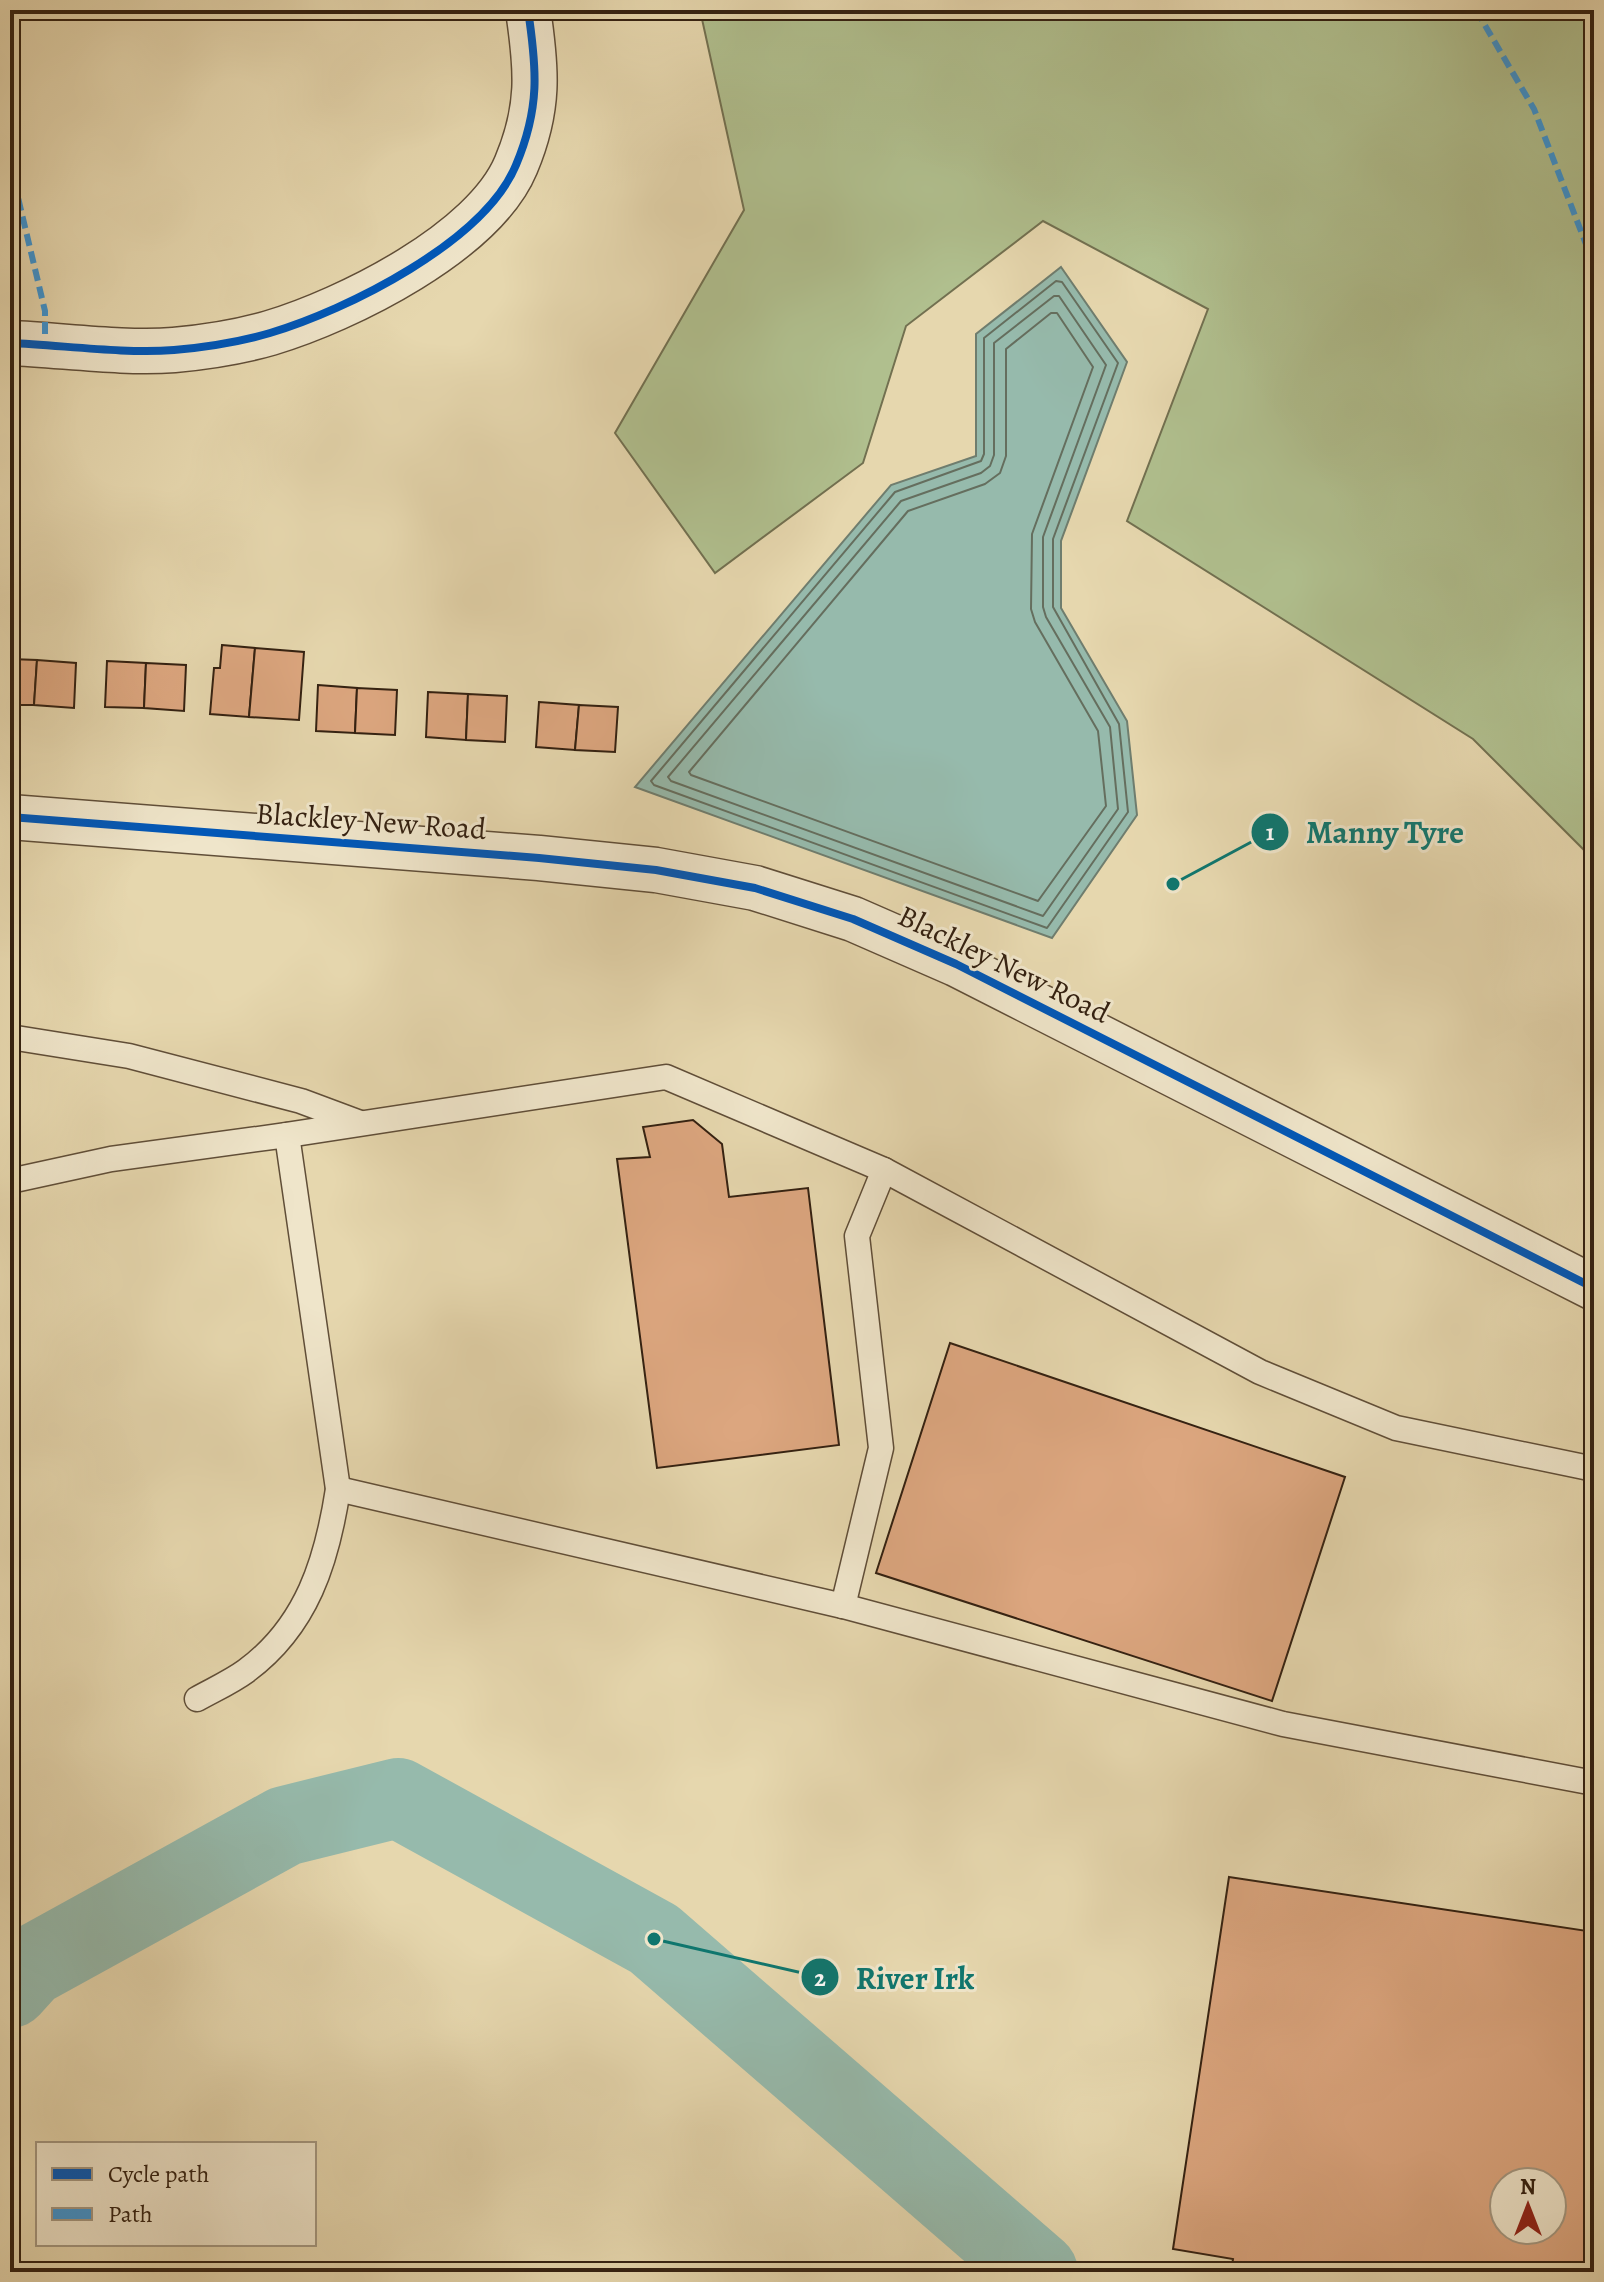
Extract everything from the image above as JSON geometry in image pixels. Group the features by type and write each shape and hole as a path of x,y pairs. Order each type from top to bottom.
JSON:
{"street":[{"path":"10,343 171,350 227,343 306,321 429,258 490,206 515,168 528,130 537,88 528,10"},
{"name":"Blackley New Road","path":"10,817 539,858 656,870 755,888 853,919 956,964 1594,1288"}],"lane":[{"path":"10,1037 144,1059 301,1101 361,1123"},
{"path":"10,1181 111,1159 666,1077 884,1170 1260,1372 1396,1428 1594,1469"},
{"path":"197,1699 245,1672 286,1634 312,1587 331,1538 338,1489 287,1135"},
{"path":"843,1606 881,1448 857,1236 884,1170"},
{"path":"338,1489 843,1606 1283,1724 1594,1783"}],"green space":[{"path":"700,10 1594,10 1594,860 1473,739 1127,521 1208,309 1043,221 906,326 863,463 715,573 615,433 744,210"}],"water":[{"path":"1061,267 1127,362 1061,541 1061,608 1127,721 1137,815 1052,938 635,787 891,485 976,456 976,334"}],"building":[{"path":"222,645 255,648 249,717 210,714 214,668 220,668"},
{"path":"255,648 304,652 299,720 249,717"},
{"path":"10,659 37,660 34,705 10,705"},
{"path":"37,660 76,663 74,708 34,705"},
{"path":"107,661 146,663 144,708 105,707"},
{"path":"146,663 186,665 184,711 144,708"},
{"path":"318,685 357,688 355,733 316,731"},
{"path":"357,688 397,690 395,735 355,733"},
{"path":"428,692 468,694 466,740 426,737"},
{"path":"468,694 507,696 505,742 466,740"},
{"path":"539,702 579,705 575,750 536,747"},
{"path":"579,705 618,707 615,752 575,750"},
{"path":"693,1120 722,1144 729,1197 808,1188 839,1445 657,1468 617,1159 650,1157 643,1127"},
{"path":"950,1343 1345,1477 1272,1701 876,1573"},
{"path":"1229,1877 1594,1932 1594,2272 1231,2272 1233,2259 1173,2249"}],"waterway":[{"path":"10,1988 29,1967 285,1826 398,1798 654,1939 1038,2272"}],"marked path":[{"path":"1476,10 1534,109 1594,265"},
{"path":"10,164 45,311 45,345"}],"cycle path":[{"path":"10,343 134,351 223,344 258,336 336,308 410,269 475,220 499,193 516,165 533,107 534,70 528,10"},
{"path":"10,817 539,858 656,870 755,888 853,919 956,964 1594,1288"}],"place":[{"name":"Manny Tyre","path":"1173,884"},
{"name":"River Irk","path":"654,1939"}]}
